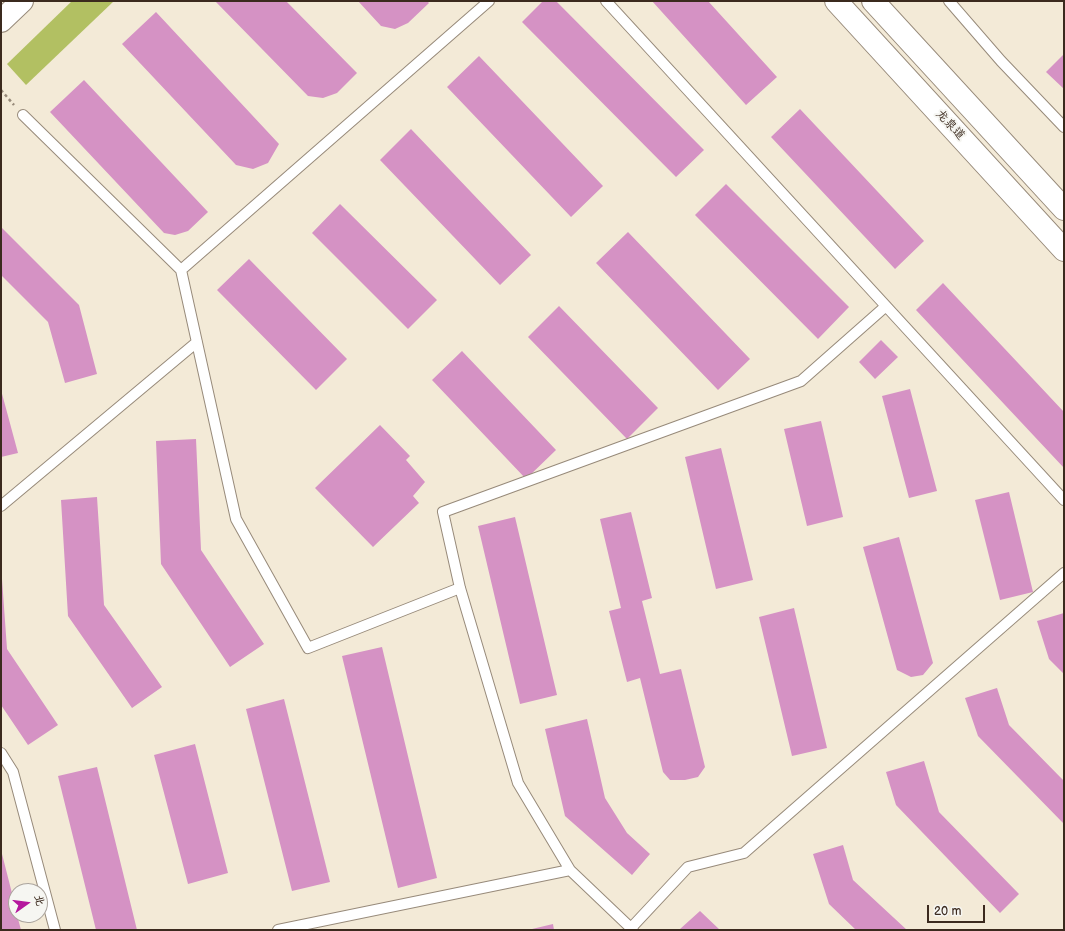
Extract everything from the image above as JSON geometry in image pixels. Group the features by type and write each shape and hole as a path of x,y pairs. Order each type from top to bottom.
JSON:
{"street":[{"path":"1,21 22,1"},
{"name":"龙泉道","path":"836,1 1064,250"},
{"path":"873,1 1064,209"}],"lane":[{"path":"181,270 489,1"},
{"path":"606,1 1064,500"},
{"path":"949,1 1001,61 1064,126"},
{"path":"23,115 181,270 236,519 308,648 460,588"},
{"path":"886,306 801,381 443,512 460,588 518,783 570,870 632,929 688,867 744,853 1064,573"},
{"path":"1,506 197,342"},
{"path":"1,753 13,772 55,930"},
{"path":"278,930 570,870"}],"path":[{"path":"1,90 23,115"}],"green space":[{"path":"72,1 114,1 26,85 7,64"}],"building":[{"path":"215,1 286,1 357,73 337,93 323,98 308,96"},
{"path":"358,1 427,1 429,3 408,23 395,29 381,26"},
{"path":"543,1 556,1 704,150 676,177 522,22"},
{"path":"652,1 708,1 777,77 746,105"},
{"path":"156,12 279,144 268,163 253,169 236,165 122,44"},
{"path":"1064,54 1064,89 1046,72"},
{"path":"479,56 603,186 571,217 447,87"},
{"path":"84,80 208,212 188,231 175,235 164,233 50,112"},
{"path":"800,109 924,241 895,269 771,137"},
{"path":"411,129 531,255 500,285 380,160"},
{"path":"726,184 849,307 818,339 695,215"},
{"path":"340,204 437,300 408,329 312,233"},
{"path":"1,227 79,305 97,374 65,383 48,322 1,275"},
{"path":"628,232 750,359 718,390 596,263"},
{"path":"249,259 347,359 316,390 217,290"},
{"path":"943,283 1064,412 1064,468 916,310"},
{"path":"559,306 658,408 627,439 528,337"},
{"path":"881,340 898,357 875,379 859,362"},
{"path":"462,351 556,450 526,479 432,380"},
{"path":"910,389 937,491 909,498 882,396"},
{"path":"1,390 18,453 1,457"},
{"path":"821,421 843,517 807,526 784,429"},
{"path":"380,425 410,456 406,460 425,482 413,496 419,503 373,547 315,488"},
{"path":"196,439 201,550 264,644 230,667 161,564 156,441"},
{"path":"721,448 753,580 716,589 685,457"},
{"path":"1009,492 1033,592 1000,600 975,500"},
{"path":"97,497 104,605 162,687 132,708 68,616 61,500"},
{"path":"631,512 652,598 642,601 660,674 681,669 705,767 698,777 685,780 670,780 663,772 640,678 627,682 609,611 621,608 600,519"},
{"path":"515,517 557,695 520,704 478,526"},
{"path":"899,537 933,663 923,675 911,677 897,670 863,547"},
{"path":"1,579 7,649 58,725 28,745 1,705"},
{"path":"794,608 827,748 792,756 759,617"},
{"path":"1064,613 1064,674 1049,659 1037,621"},
{"path":"382,647 437,878 398,888 342,656"},
{"path":"997,688 1009,725 1064,781 1064,824 978,736 965,698"},
{"path":"284,699 330,882 292,891 246,709"},
{"path":"587,719 605,798 627,833 650,854 632,875 565,816 545,729"},
{"path":"195,744 228,873 188,884 154,755"},
{"path":"924,761 939,812 1019,894 1000,913 896,805 886,772"},
{"path":"97,767 137,930 96,930 58,776"},
{"path":"843,845 853,880 907,930 856,930 829,904 813,854"},
{"path":"1,850 9,883 8,883 8,923 19,923 21,930 1,930"},
{"path":"700,911 720,930 680,930 680,929"},
{"path":"553,924 554,930 532,930 532,929"}]}
